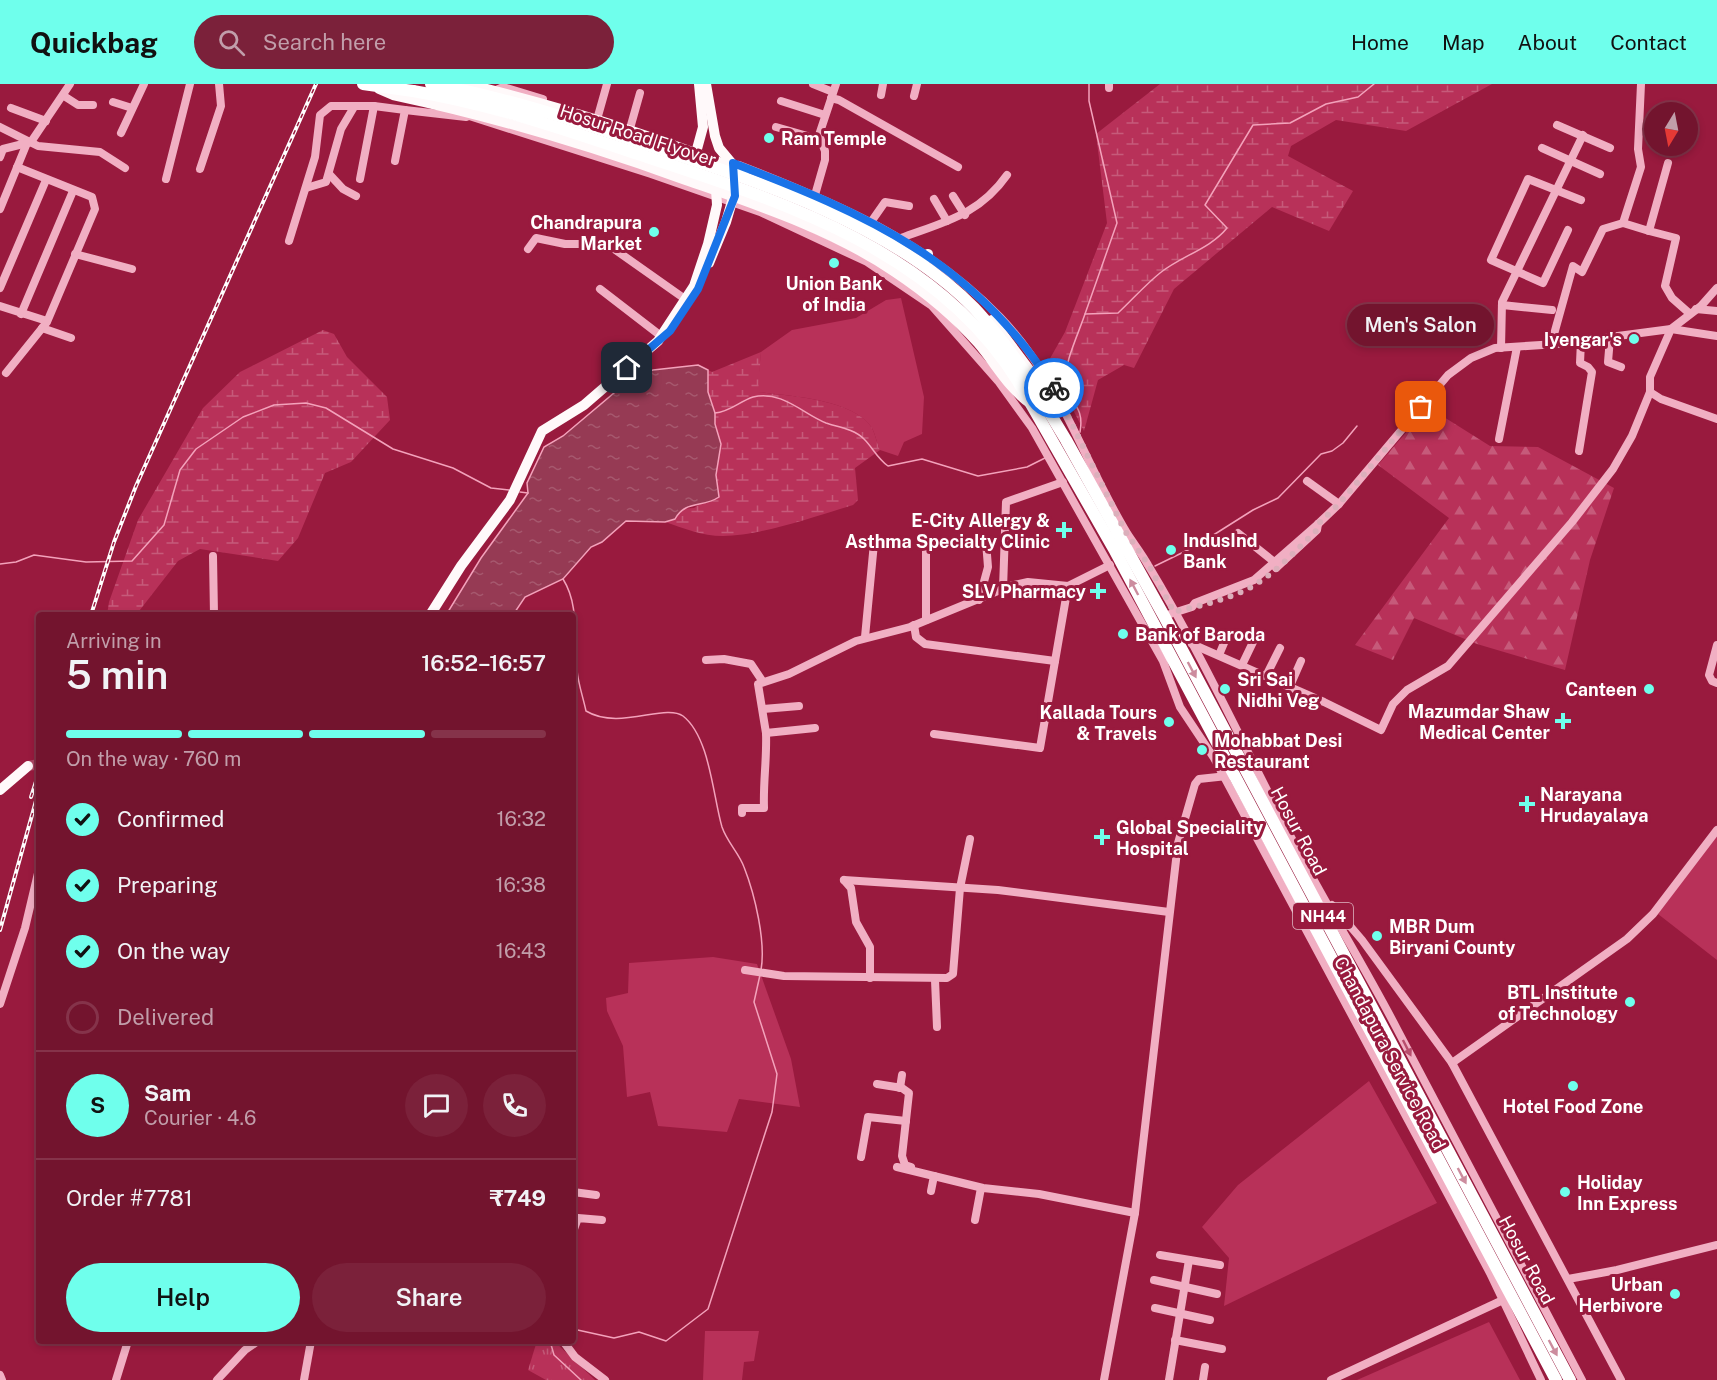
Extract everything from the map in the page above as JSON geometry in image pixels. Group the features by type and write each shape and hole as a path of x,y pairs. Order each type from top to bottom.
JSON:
{"highway":[{"name":"Hosur Road Flyover","path":"431,84 500,98 572,119 742,176 850,223 905,255 947,285 989,325 1025,372 1036,400"},
{"name":"Hosur Road Flyover","path":"367,85 413,91 486,106 576,133 740,188 829,225 888,257 940,294 1001,355 1019,383 1036,400"},
{"name":"Hosur Road","path":"1036,400 1064,449 1169,614 1427,1098 1570,1380"},
{"name":"Hosur Road","path":"1064,449 1229,776 1556,1380"}],"main road":[{"path":"367,85 393,95 457,108 639,162 686,183 734,199 857,249 894,271 930,298 975,340 1015,393 1036,400 1037,380 1006,336 973,300 926,257 869,224 697,151 646,138 630,129 468,84"},
{"path":"686,183 703,127 699,84"},
{"path":"432,612 514,491 542,431 584,405 660,338 677,322 698,289 734,199 733,165 719,148 711,125 706,84"},
{"path":"639,162 646,138"},
{"path":"660,338 694,286 708,244 716,193"},
{"path":"857,249 869,224"},
{"path":"0,790 28,766"}],"street":[{"path":"0,209 29,142 64,96 70,84"},
{"path":"121,133 144,84"},
{"path":"166,179 190,84"},
{"path":"200,169 221,106 219,84"},
{"path":"598,116 607,84"},
{"path":"813,84 833,92 839,100 958,167"},
{"path":"881,95 883,84"},
{"path":"914,96 917,84"},
{"path":"1623,223 1641,167 1638,149 1641,84"},
{"path":"495,91 503,87 598,116 697,151"},
{"path":"818,139 833,92"},
{"path":"630,129 640,93"},
{"path":"64,96 78,105 93,105"},
{"path":"782,101 825,115"},
{"path":"113,102 132,108"},
{"path":"289,241 315,157 320,115 324,109 331,106 374,106 466,117 686,183"},
{"path":"306,188 322,185 330,175 341,129 354,106"},
{"path":"360,179 374,106"},
{"path":"11,108 46,121"},
{"path":"457,108 466,117"},
{"path":"395,161 405,110"},
{"path":"1557,125 1610,148"},
{"path":"0,127 29,142 52,149 100,152 125,168"},
{"path":"776,127 818,139 825,151 825,160 815,195"},
{"path":"1501,348 1502,305 1515,273 1583,135"},
{"path":"1,152 29,142"},
{"path":"1542,148 1600,174"},
{"path":"1649,231 1668,163"},
{"path":"733,165 815,195 901,238 974,291 1036,359 1056,392 1064,449"},
{"path":"6,373 44,325 95,209 92,197 17,167"},
{"path":"330,175 343,189 356,196"},
{"path":"901,238 965,215 986,200 1006,175"},
{"path":"1568,230 1543,282 1515,273 1491,260 1528,179 1581,200"},
{"path":"0,288 46,180"},
{"path":"21,314 73,191"},
{"path":"953,196 965,215"},
{"name":"Chandapura Service Road","path":"734,199 848,252 916,294 949,324 998,381 1032,428 1064,449 1063,482 1163,661 1180,707 1229,776 1503,1300 1541,1380"},
{"path":"934,199 947,221"},
{"path":"869,224 885,202 909,206"},
{"path":"1551,345 1573,266 1582,272 1603,229 1623,223 1676,238 1665,286 1672,298 1693,311 1717,311"},
{"path":"528,249 536,238 565,244 607,244 685,299"},
{"path":"75,254 132,269"},
{"path":"1192,644 1290,686 1381,730 1393,704 1407,690 1448,666 1572,522 1613,470 1632,436 1650,392 1650,377 1671,329 1717,288"},
{"path":"600,289 660,338"},
{"path":"1502,305 1552,310"},
{"path":"0,306 71,338"},
{"path":"1582,1380 1427,1098 1382,1001 1305,865 1192,644 1169,614 1192,607 1196,603 1249,582 1276,564 1339,504 1449,375 1471,358 1501,348 1551,345 1671,329 1717,336"},
{"path":"1610,338 1608,362 1621,367"},
{"path":"1579,451 1592,372 1588,366 1580,363 1581,341"},
{"path":"1499,439 1516,347"},
{"path":"1650,392 1661,399 1717,419"},
{"path":"1307,481 1339,504"},
{"path":"1003,589 1006,502 1063,482"},
{"path":"1238,533 1276,564"},
{"path":"979,600 988,567 986,542"},
{"path":"865,637 874,543"},
{"path":"926,547 926,620"},
{"path":"213,556 214,612"},
{"path":"742,813 742,808 764,808 763,775 767,765 766,733 758,684 789,674 865,637 914,625 1003,589 1028,582 1068,586 1110,565"},
{"path":"934,734 1040,748 1068,586"},
{"path":"914,625 916,637 925,644 1055,661"},
{"path":"1219,655 1227,636"},
{"path":"1242,665 1254,640"},
{"path":"1717,645 1709,675 1712,681 1717,683"},
{"path":"1266,676 1280,648"},
{"path":"706,660 724,659 751,664 763,682"},
{"path":"1290,686 1301,661"},
{"path":"763,709 799,706"},
{"path":"766,733 815,728"},
{"path":"1104,1380 1135,1213 1178,843 1192,790 1199,779 1229,776"},
{"path":"1452,1063 1627,939 1653,914 1717,830"},
{"path":"746,970 784,976 935,980 947,978 953,974 960,888 970,839"},
{"path":"870,978 870,947 856,921 851,888 844,880 960,888 1169,912"},
{"path":"0,1004 25,928 36,882"},
{"path":"1328,902 1337,909 1362,940 1452,1063 1621,1380"},
{"path":"935,980 937,1027"},
{"path":"900,1088 902,1075"},
{"path":"877,1084 900,1088 909,1093 902,1156 905,1165 976,1182 980,1187 975,1220"},
{"path":"861,1157 868,1117 906,1121"},
{"path":"897,1167 980,1187 1039,1194 1135,1213"},
{"path":"931,1191 934,1176"},
{"path":"576,1193 596,1196"},
{"path":"576,1224 578,1218 602,1220"},
{"path":"1568,1279 1617,1270 1717,1245"},
{"path":"1160,1255 1220,1265"},
{"path":"1169,1380 1189,1260"},
{"path":"1154,1280 1217,1294"},
{"path":"1331,1380 1503,1300"},
{"path":"1155,1308 1210,1320"},
{"path":"1175,1340 1222,1349"},
{"path":"116,1380 127,1344"},
{"path":"217,1380 254,1344"},
{"path":"304,1380 310,1344"},
{"path":"565,1344 575,1357 605,1380"},
{"path":"1203,1380 1205,1367"},
{"path":"0,1374 2,1380"}],"green space":[{"path":"1160,84 1492,84 1406,131 1336,120 1291,146 1288,156 1353,191 1329,231 1272,207 1174,289 1134,368 1124,365 1098,380 1084,431 1048,362 1065,332 1107,223 1096,134"},
{"path":"901,298 924,397 922,434 904,442 898,456 880,450 872,428 863,418 851,411 819,401 757,392 761,352 792,330 856,318 886,300"},
{"path":"323,330 334,334 347,357 387,397 390,420 351,462 325,473 298,538 278,561 200,549 178,561 138,612 107,612 138,520 203,408 240,372"},
{"path":"761,352 758,392 836,405 863,418 872,428 880,450 855,468 858,500 853,505 805,520 738,535 708,535 665,522 680,509 694,508 700,504 716,475 721,444 715,424 715,413 705,393 708,370 712,372"},
{"path":"1428,407 1490,446 1538,447 1614,488 1590,560 1565,670 1477,644 1414,618 1393,660 1355,645 1449,518 1378,465"},
{"path":"1717,834 1717,960 1658,914"},
{"path":"713,957 757,964 791,1059 800,1107 739,1099 727,1132 658,1126 650,1092 627,1097 623,1046 607,1011 606,998 628,993 629,963"},
{"path":"1369,1081 1437,1203 1224,1306 1229,1258 1202,1227 1238,1185"},
{"path":"1489,1322 1520,1380 1357,1380"},
{"path":"705,1331 759,1331 754,1361 744,1362 742,1380 703,1380"},
{"path":"536,1344 557,1344 595,1380 546,1380 528,1370"}],"water":[{"path":"698,365 708,370 708,392 721,444 716,475 719,497 684,509 675,519 665,522 626,521 602,542 591,547 563,579 525,597 515,612 448,612 481,558 528,493 527,483 544,447 563,436 633,377 653,370"}],"waterway":[{"path":"1085,314 1117,223 1089,101 1089,84"},
{"path":"1080,432 1080,416 1067,391 1065,377 1085,314 1118,313 1160,273 1212,242 1227,228 1205,205 1253,125 1290,123 1326,104 1358,97 1374,84"},
{"path":"715,413 725,411 753,397 764,396 783,400 817,419 856,433 888,466 922,459 978,476 1027,467 1045,458"},
{"path":"0,564 16,562 34,555 86,562 132,561 164,525 180,470 196,449 243,417 274,405 306,403 326,408 393,449 453,468 491,488 509,490"},
{"path":"1155,566 1196,546 1253,510 1278,498 1321,454 1332,451 1343,443 1357,426"},
{"path":"520,492 528,493"},
{"path":"563,579 572,600 574,612"},
{"path":"576,658 586,711 613,718 675,713 683,716 692,726 705,752 722,827 742,862 752,891 761,932 761,970"},
{"path":"576,1330 614,1338 639,1332 666,1341 708,1309 772,1112 777,1074 754,1002 760,975"},
{"path":"551,1344 554,1355 581,1380"}],"tunnel":[{"path":"28,766 36,765"}],"railway":[{"path":"92,612 114,542 136,486 316,84"},
{"path":"31,797 36,781"},
{"path":"0,930 36,801"}],"way so far":[{"path":"1054,388 1125,531 1148,564 1174,612 1192,607 1197,608 1238,593 1270,574 1317,530 1318,524 1339,504 1421,407"}],"place":[{"name":"Ram Temple","path":"769,138"},
{"name":"Chandrapura Market","path":"654,232"},
{"name":"Union Bank of India","path":"834,263"},
{"name":"Iyengar's","path":"1634,339"},
{"name":"Men's Salon","path":"1421,407"},
{"name":"E-City Allergy & Asthma Specialty Clinic","path":"1064,530"},
{"name":"IndusInd Bank","path":"1171,550"},
{"name":"SLV Pharmacy","path":"1098,591"},
{"name":"Bank of Baroda","path":"1123,634"},
{"name":"Sri Sai Nidhi Veg","path":"1225,689"},
{"name":"Canteen","path":"1649,689"},
{"name":"Mazumdar Shaw Medical Center","path":"1563,721"},
{"name":"Kallada Tours & Travels","path":"1169,722"},
{"name":"Mohabbat Desi Restaurant","path":"1202,750"},
{"name":"Narayana Hrudayalaya","path":"1527,804"},
{"name":"Global Speciality Hospital","path":"1102,837"},
{"name":"MBR Dum Biryani County","path":"1377,936"},
{"name":"BTL Institute of Technology","path":"1630,1002"},
{"name":"Hotel Food Zone","path":"1573,1086"},
{"name":"Holiday Inn Express","path":"1565,1192"},
{"name":"Urban Herbivore","path":"1675,1294"}],"route":[{"path":"627,368 670,331 698,289 735,196 733,163 815,195 896,235 928,254 974,291 1003,320 1036,359 1054,388"}]}
